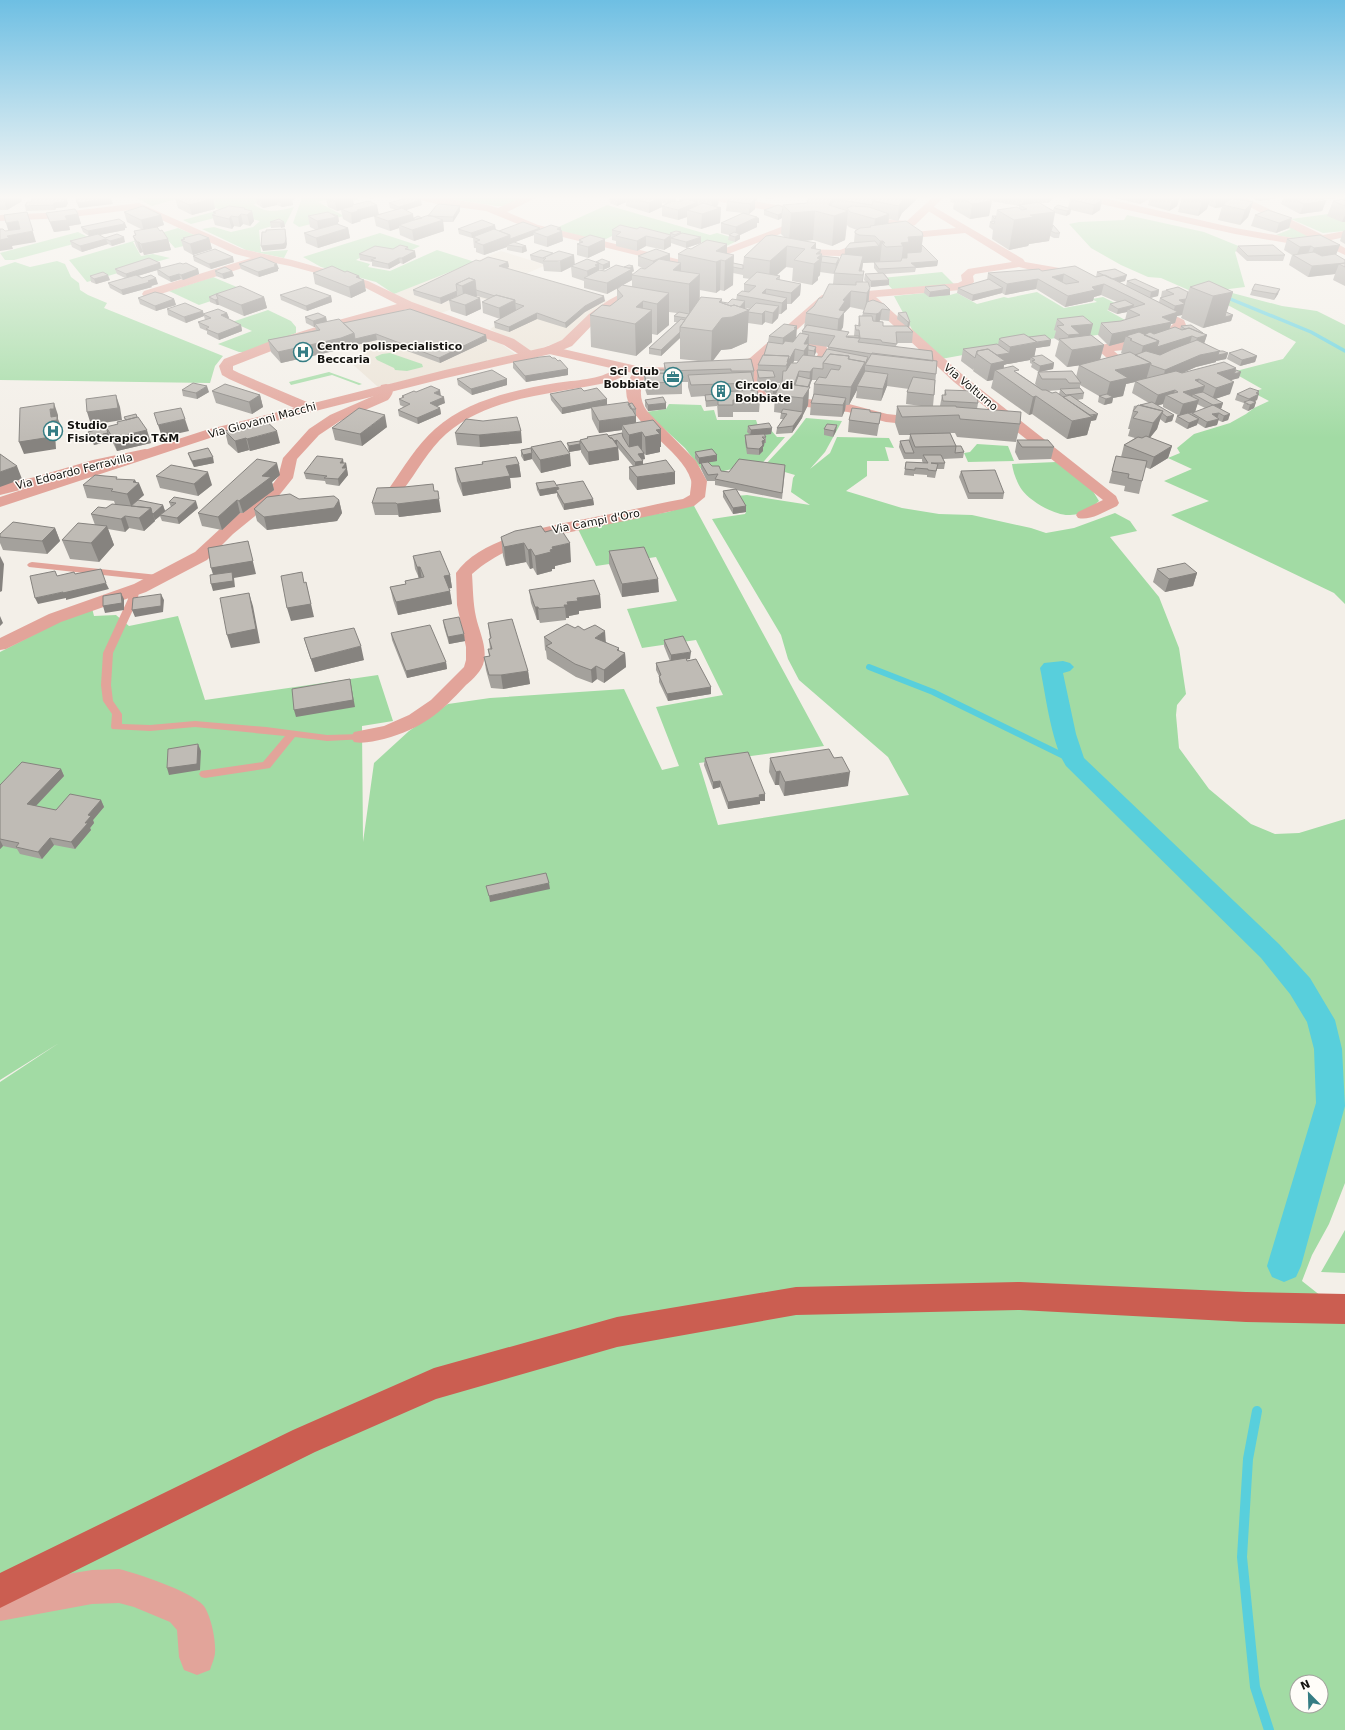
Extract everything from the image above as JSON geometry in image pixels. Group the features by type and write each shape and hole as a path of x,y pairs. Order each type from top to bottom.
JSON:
{"main road":[{"path":"0,1591 304,1441 434,1384 617,1332 796,1301 1020,1296 1246,1307 1345,1309"}],"street":[{"path":"148,294 206,276"},
{"path":"338,276 364,283 408,305 509,342 530,355"},
{"path":"713,370 739,368 755,361 781,339 828,293 867,295 961,286 968,282 968,276"},
{"name":"Via Giovanni Macchi","path":"0,502 211,433 386,388 550,350 567,342 593,317 612,303 655,279"},
{"name":"Via Volturno","path":"867,295 959,379 1111,499 1111,503 1084,515"},
{"path":"1097,373 1125,367 1104,348 1136,344 1167,337 1180,325 1180,323 1138,302"},
{"path":"306,408 234,376 227,372 226,366 229,362 296,336 346,320 408,305"},
{"path":"781,339 821,350 824,354 822,360 856,365"},
{"path":"550,350 624,368 639,375"},
{"path":"755,361 755,383 757,392 762,398 850,408 903,421 938,423"},
{"path":"608,378 619,373 624,368"},
{"path":"398,487 426,447 442,430 465,415 491,403 521,394 608,378 698,371"},
{"name":"Via Campi d'Oro","path":"361,737 380,734 402,727 424,715 447,696 470,670 475,662 475,651 466,610 464,573 474,563 496,549 536,533 688,503 697,498 699,481 689,460 642,414 635,404 634,395 639,375"},
{"path":"937,377 959,379"},
{"path":"972,388 991,385"},
{"path":"0,645 55,618 134,589 201,556 227,531 272,495 285,478 290,458 314,432 335,418 383,398 386,393 386,388"},
{"path":"999,427 1022,429"},
{"name":"Via Edoardo Ferravilla","path":"0,490 40,481 98,463 148,453"},
{"path":"0,1603 92,1587 119,1586 136,1590 182,1610 192,1619 195,1628 197,1657"}],"lane":[{"path":"32,565 158,578"},
{"path":"134,589 133,600 108,652 106,685 108,701 118,714 116,727 150,728 195,724 293,733 327,738 361,737"},
{"path":"205,774 266,765 293,733"}],"shaded area":[{"path":"439,276 522,276 608,301 566,339 531,352 490,329 518,312 480,298 439,314 483,330 515,354 378,387 349,361 364,353 342,330 397,304 394,294"}],"green space":[{"path":"0,276 70,276 79,283 80,290 107,303 104,308 223,356 215,366 210,383 0,380"},
{"path":"82,276 109,276 87,282"},
{"path":"353,276 440,276 394,294 376,282"},
{"path":"905,276 946,276 954,284 893,290 882,278"},
{"path":"1145,276 1242,276 1245,287 1221,290 1282,306 1317,311 1345,325 1345,604 1334,593 1171,515 1209,501 1164,481 1192,469 1168,458 1180,453 1177,448 1194,434 1230,423 1254,408 1269,401 1252,392 1262,389 1232,372 1283,359 1296,342 1213,297 1193,292 1161,278"},
{"path":"213,277 244,290 199,305 169,291"},
{"path":"1037,292 1064,308 1097,302 1092,299 1103,297 1121,306 1107,310 1136,326 1118,332 1090,336 1055,330 1061,337 941,359 915,335 894,296 924,293 950,295 957,293 977,304 1004,297 1008,298"},
{"path":"268,310 291,321 296,327 296,333 250,352 239,352 218,344 252,331 232,322"},
{"path":"390,353 422,364 423,367 407,371 395,370 394,368 377,360 375,357"},
{"path":"329,372 362,384 359,385 332,375 291,385 289,382"},
{"path":"669,404 701,405 704,411 714,410 717,420 756,420 759,429 770,429 777,437 785,437 758,468 737,468 719,472 701,469 685,448 646,412 666,409"},
{"path":"806,418 842,421 825,452 810,469 830,453 837,437 889,438 894,448 885,447 889,461 867,461 867,476 846,491 902,508 939,514 972,515 1031,528 1046,533 1074,528 1115,513 1130,521 1137,531 1110,537 1159,597 1179,648 1186,694 1177,705 1176,715 1179,748 1209,789 1251,824 1275,834 1299,833 1345,819 1345,1183 1329,1224 1312,1255 1302,1281 1345,1315 1345,1730 0,1730 0,1082 59,1043 0,1080 0,652 59,622 92,608 94,616 116,615 129,626 178,616 205,700 378,675 393,721 362,726 363,842 374,763 409,731 448,704 490,698 624,689 662,770 679,766 656,707 723,695 696,640 642,648 627,609 677,601 656,557 596,566 577,527 668,512 693,504 824,746 699,763 718,825 909,795 888,757 799,680 788,659 781,635 712,519 745,514 746,512 736,496 747,495 810,505 791,492 793,478 795,475 764,466 794,434"},
{"path":"977,444 1008,446 1014,461 968,462 964,453 970,452"},
{"path":"1056,462 1091,488 1099,501 1089,509 1082,512 1074,515 1064,515 1043,507 1031,499 1022,490 1017,481 1012,464"},
{"path":"1345,1230 1345,1273 1321,1272"}],"building":[{"path":"91,276 105,276 94,279"},
{"path":"133,276 142,278 152,276 156,278 148,281 150,282 121,290 108,283"},
{"path":"320,276 358,276 356,277 364,280 349,287"},
{"path":"443,276 533,276 604,296 585,306 565,323 537,313 509,327 494,322 524,306 515,303 515,300 476,290 475,280 469,278 456,284 457,291 440,298 413,290"},
{"path":"588,276 620,276 607,283 584,278"},
{"path":"637,276 698,276 689,284"},
{"path":"753,276 778,276 780,276 776,279 801,284 791,293 766,289 762,293 787,298 782,303 737,295 742,291 749,292 756,286 744,284"},
{"path":"866,276 885,276 889,280 871,281"},
{"path":"993,276 1057,276 1052,277 1066,284 1079,282 1067,276 1096,277 1106,276 1178,312 1162,317 1172,322 1112,334 1101,323 1121,321 1140,315 1128,309 1145,304 1104,284 1092,287 1095,290 1068,296 1038,279 1007,284"},
{"path":"1105,276 1124,276 1112,279"},
{"path":"469,278 475,280 462,286 456,284"},
{"path":"989,279 1003,288 973,295 958,288"},
{"path":"1135,279 1159,290 1151,292 1127,281"},
{"path":"1209,281 1233,292 1213,296 1190,287"},
{"path":"856,282 868,282 870,288 867,293 851,291 843,300 845,301 839,310 845,311 839,319 806,313 814,306 819,298 822,298 829,284 856,285"},
{"path":"1255,284 1280,289 1276,294 1252,290"},
{"path":"622,285 669,293 657,304 643,301 636,307 652,310 635,324 590,315 602,305 610,306 623,296 617,289"},
{"path":"945,285 950,289 930,292 925,287"},
{"path":"240,286 264,297 241,305 216,294"},
{"path":"306,287 331,296 306,306 280,295"},
{"path":"1178,287 1188,292 1186,299 1179,300 1185,304 1175,306 1160,298 1174,294 1166,290"},
{"path":"155,292 174,299 155,306 138,298"},
{"path":"465,293 480,298 465,305 449,300"},
{"path":"216,294 218,299 215,300 209,297"},
{"path":"496,295 515,300 499,308 482,302"},
{"path":"701,297 722,299 719,302 749,310 732,317 722,318 712,331 680,327"},
{"path":"732,299 745,301 740,307 722,303 728,303"},
{"path":"873,300 884,304 890,310 882,309 876,314 863,313 867,302"},
{"path":"1125,300 1134,305 1118,309 1110,304"},
{"path":"185,303 203,311 184,317 167,309"},
{"path":"756,303 779,306 773,313 765,311 762,314 748,312"},
{"path":"218,309 227,313 221,315 241,325 218,334 206,329 209,327 198,322 211,318 203,314"},
{"path":"410,309 486,335 439,358 376,334 355,339 354,333 343,323"},
{"path":"679,312 689,314 686,318 674,316"},
{"path":"906,312 910,322 898,313"},
{"path":"1226,312 1233,315 1225,317"},
{"path":"318,313 326,317 313,321 305,317"},
{"path":"859,316 872,316 873,321 883,322 883,326 907,326 913,332 896,332 897,344 882,342 881,340 860,338 859,330 856,330 855,325 860,326"},
{"path":"1083,316 1093,324 1071,326 1080,334 1068,335 1057,326 1064,325 1057,319"},
{"path":"339,319 354,333 341,338 278,352 268,340 320,330 315,324"},
{"path":"681,319 685,320 680,327 680,332 661,350 649,348"},
{"path":"784,324 797,326 794,328 797,328 783,338 769,336"},
{"path":"807,325 849,332 846,337 860,338 858,342 932,351 933,361 828,347 835,336 802,331"},
{"path":"1191,325 1203,333 1189,328 1185,329 1181,326"},
{"path":"1175,327 1182,330 1189,328 1207,335 1197,338 1192,336 1157,347 1159,341 1144,335 1150,332 1154,334"},
{"path":"1139,332 1159,341 1143,346 1130,340 1132,339 1126,336"},
{"path":"800,333 809,335 804,344 809,344 804,351 795,349 788,362 789,356 764,355 768,342 783,344 785,341 793,342"},
{"path":"1024,334 1037,342 1010,347 999,339 1001,338"},
{"path":"1045,335 1051,340 1037,342 1029,337"},
{"path":"1091,335 1104,345 1072,350 1059,339"},
{"path":"859,336 859,338 848,337"},
{"path":"1197,340 1220,351 1200,355 1165,370 1151,365 1151,363 1135,355 1146,351 1160,355"},
{"path":"997,344 1010,353 997,355 988,349 977,351 975,358 963,349"},
{"path":"808,345 816,347 814,351 808,350"},
{"path":"827,349 868,357 865,364 865,362 849,359 849,356 830,354 823,363 823,369 813,368 810,372 799,371 794,385 782,383 783,371 786,371 791,363 797,363 803,355 822,357"},
{"path":"988,349 1005,361 991,364 977,354 977,351"},
{"path":"1242,349 1257,356 1242,360 1229,353"},
{"path":"1219,351 1223,351 1228,353 1218,355"},
{"path":"1130,352 1151,363 1115,370 1128,378 1110,382 1079,365"},
{"path":"872,353 937,361 936,374 865,365"},
{"path":"830,354 849,356 848,359 865,362 851,387 814,384 819,377 826,378 831,369 839,370 841,366 823,363"},
{"path":"763,355 789,356 786,366 758,365"},
{"path":"1042,355 1054,363 1040,366 1032,361 1035,360 1031,357"},
{"path":"550,356 558,361 560,360 568,369 525,376 513,362 540,357"},
{"path":"751,359 754,371 731,371 731,369 666,371 664,363"},
{"path":"1224,362 1236,368 1217,373 1234,382 1216,388 1199,379 1195,380 1205,386 1183,392 1199,400 1183,404 1166,395 1178,392 1175,390 1158,395 1135,381 1176,371 1182,373"},
{"path":"1013,366 1019,370 1014,371 1042,390 1052,393 1056,392 1092,417 1072,421 1036,396 1033,397 995,370"},
{"path":"492,370 507,379 471,389 457,379"},
{"path":"656,370 665,370 665,373 657,373"},
{"path":"757,370 773,371 775,377 759,378"},
{"path":"1236,370 1241,372 1234,374"},
{"path":"865,371 888,374 883,389 857,386"},
{"path":"1072,371 1081,383 1069,383 1066,379 1042,379 1038,372"},
{"path":"751,372 754,383 691,385 688,375"},
{"path":"680,373 682,382 647,383 644,374"},
{"path":"798,376 811,379 808,387 795,385"},
{"path":"913,377 935,380 934,395 907,392"},
{"path":"193,383 207,386 196,393 182,390"},
{"path":"761,383 775,383 778,384 778,386 773,391"},
{"path":"781,383 810,387 803,398 775,395"},
{"path":"225,384 260,395 249,402 212,391"},
{"path":"431,386 440,390 434,393 444,397 430,403 440,408 417,418 398,410 410,404 399,399 404,397 402,396"},
{"path":"581,388 584,391 597,388 607,399 562,408 550,394"},
{"path":"1080,388 1084,393 1066,395 1060,389"},
{"path":"1250,388 1259,391 1256,393 1259,394 1249,399 1237,394"},
{"path":"757,390 758,395 760,395 760,400 733,400 733,405 718,405 718,392"},
{"path":"945,390 977,391 978,403 943,401 942,395 946,395"},
{"path":"1203,392 1223,403 1213,405 1193,394"},
{"path":"716,394 717,400 706,401 705,395"},
{"path":"814,394 846,398 843,405 811,403"},
{"path":"1107,394 1113,397 1106,399 1099,396"},
{"path":"116,395 118,408 87,412 86,399"},
{"path":"1070,395 1098,414 1090,415 1063,397"},
{"path":"663,397 666,403 648,405 645,400"},
{"path":"1250,400 1256,402 1250,405 1244,402"},
{"path":"628,402 636,416 599,421 591,407"},
{"path":"1152,402 1174,415 1167,417 1162,413 1163,411 1140,405"},
{"path":"54,403 54,409 50,409 51,417 57,416 57,420 51,421 51,437 19,442 20,408"},
{"path":"632,403 636,409 631,409 628,404"},
{"path":"1138,405 1163,411 1153,423 1133,418 1138,412 1133,411"},
{"path":"1213,405 1230,414 1224,416 1219,413 1212,414 1219,419 1207,422 1192,413"},
{"path":"897,406 956,406 1021,412 1020,424 960,419 959,415 902,417"},
{"path":"181,408 185,419 158,425 154,413"},
{"path":"359,408 385,415 360,434 332,428"},
{"path":"852,408 881,413 879,424 849,420"},
{"path":"783,409 803,412 793,426 777,428 787,414 781,413"},
{"path":"1188,413 1199,419 1189,423 1177,416"},
{"path":"136,414 137,417 126,420 124,417"},
{"path":"138,417 147,430 113,438 106,427 118,424 117,422"},
{"path":"517,417 521,431 479,435 455,433 466,419 483,421"},
{"path":"265,420 277,431 235,441 225,431"},
{"path":"653,420 661,429 656,430 660,434 645,437 642,432 629,435 622,425"},
{"path":"769,423 772,428 751,430 748,426"},
{"path":"827,424 837,425 834,431 824,429"},
{"path":"106,427 108,433 103,434 104,436 92,439 88,432"},
{"path":"622,433 629,447 638,445 644,453 638,454 643,461 635,462 617,440 614,441 608,436"},
{"path":"950,433 956,446 915,447 910,434"},
{"path":"607,434 610,438 612,438 618,447 588,452 580,440 588,438 587,437"},
{"path":"764,434 766,437 762,437 765,440 762,441 763,445 759,449 747,448 745,435"},
{"path":"1146,436 1172,446 1154,457 1124,445 1138,437 1142,438"},
{"path":"909,440 914,453 905,453 900,441"},
{"path":"1017,440 1048,440 1054,447 1022,447"},
{"path":"561,441 570,454 540,460 531,447"},
{"path":"580,441 580,444 569,446 567,443"},
{"path":"956,446 961,446 964,452 955,453"},
{"path":"208,448 213,457 192,461 188,453"},
{"path":"531,448 532,453 523,455 521,450"},
{"path":"712,449 717,455 699,458 695,452"},
{"path":"0,454 17,466 0,472"},
{"path":"923,455 941,455 945,463 931,463 938,464 936,471 915,468 915,470 905,469 906,462 928,463"},
{"path":"317,456 343,459 340,463 346,463 342,468 347,468 338,479 324,478 327,476 304,473"},
{"path":"1116,456 1147,461 1142,481 1128,478 1129,474 1112,471"},
{"path":"516,457 519,464 506,466 510,476 461,483 455,468 483,464 482,462"},
{"path":"257,459 277,463 262,476 271,477 239,501 237,500 218,517 198,513"},
{"path":"739,459 785,465 782,493 715,479 718,474 708,475 701,463 708,462 712,466 719,466 721,471 729,472"},
{"path":"666,460 675,472 637,477 629,467"},
{"path":"171,465 208,472 194,484 156,476"},
{"path":"995,470 1004,493 969,493 961,471"},
{"path":"95,475 117,477 116,479 135,480 133,482 139,483 127,494 111,491 113,489 83,485"},
{"path":"554,481 557,486 583,481 593,499 564,504 556,490 559,489 558,487 539,490 536,483"},
{"path":"433,484 434,491 438,491 439,499 397,504 372,503 377,488"},
{"path":"736,489 746,506 733,508 723,491"},
{"path":"290,494 299,499 334,496 339,500 334,508 264,517 254,509 267,497"},
{"path":"174,497 196,501 177,518 160,515 176,503 169,502"},
{"path":"138,500 163,505 153,514 151,508 131,506"},
{"path":"112,504 151,508 139,518 125,516 121,519 91,514 98,507 106,508"},
{"path":"13,522 55,528 42,541 0,537 0,534"},
{"path":"78,523 107,526 91,543 62,540"},
{"path":"541,526 545,532 560,528 570,543 552,547 553,549 550,550 551,552 535,556 531,549 528,550 524,543 504,547 501,537 515,531"},
{"path":"248,541 253,561 211,568 208,548"},
{"path":"644,547 658,579 622,584 609,551"},
{"path":"440,551 450,575 444,576 450,591 396,602 390,587 406,584 405,581 424,577 420,567 417,567 413,556"},
{"path":"1185,563 1197,573 1169,579 1157,569"},
{"path":"101,569 106,583 35,598 30,576 55,571 57,576 74,572 75,574"},
{"path":"232,572 233,581 211,584 210,575"},
{"path":"302,572 311,604 287,608 281,576"},
{"path":"594,580 600,595 577,598 578,601 567,602 568,605 564,605 565,607 539,609 538,607 535,607 529,590"},
{"path":"121,593 122,603 103,606 103,596"},
{"path":"249,593 256,629 227,635 220,598"},
{"path":"161,594 161,606 132,610 133,598"},
{"path":"459,617 464,634 448,637 443,620"},
{"path":"512,619 528,671 501,675 489,675 484,657 490,656 488,649 492,649 489,639 491,638 488,623"},
{"path":"567,624 575,628 578,626 584,630 595,625 605,631 595,638 619,648 617,650 625,653 604,670 596,666 591,670 575,664 546,646 552,643 544,637"},
{"path":"430,625 446,662 406,671 391,633"},
{"path":"354,628 361,646 311,659 304,638"},
{"path":"683,636 691,652 671,655 664,640"},
{"path":"686,658 687,661 696,659 711,687 667,694 659,676 661,675 656,663"},
{"path":"350,679 353,700 294,710 292,689"},
{"path":"198,744 197,764 167,768 168,749"},
{"path":"829,749 834,758 842,757 850,772 785,782 780,771 776,772 770,758"},
{"path":"748,752 765,794 759,795 760,797 728,802 720,781 713,782 705,758"},
{"path":"22,762 61,769 27,804 56,810 70,794 101,800 88,815 91,816 85,823 88,823 71,842 50,838 38,852 16,847 19,843 0,839 0,785"},
{"path":"546,873 549,883 489,896 486,886"}],"waterway":[{"path":"1223,296 1311,332 1345,351"},
{"path":"869,667 933,692 1074,761"},
{"path":"1063,667 1051,668 1065,734 1074,761 1270,951 1300,986 1321,1020 1328,1049 1331,1103 1284,1266"},
{"path":"1257,1411 1248,1459 1242,1557 1255,1687 1269,1730"}],"place":[{"name":"Centro polispecialistico Beccaria","path":"303,352"},
{"name":"Sci Club Bobbiate","path":"673,377"},
{"name":"Circolo di Bobbiate","path":"721,391"},
{"name":"Studio Fisioterapico T&M","path":"53,431"}]}
